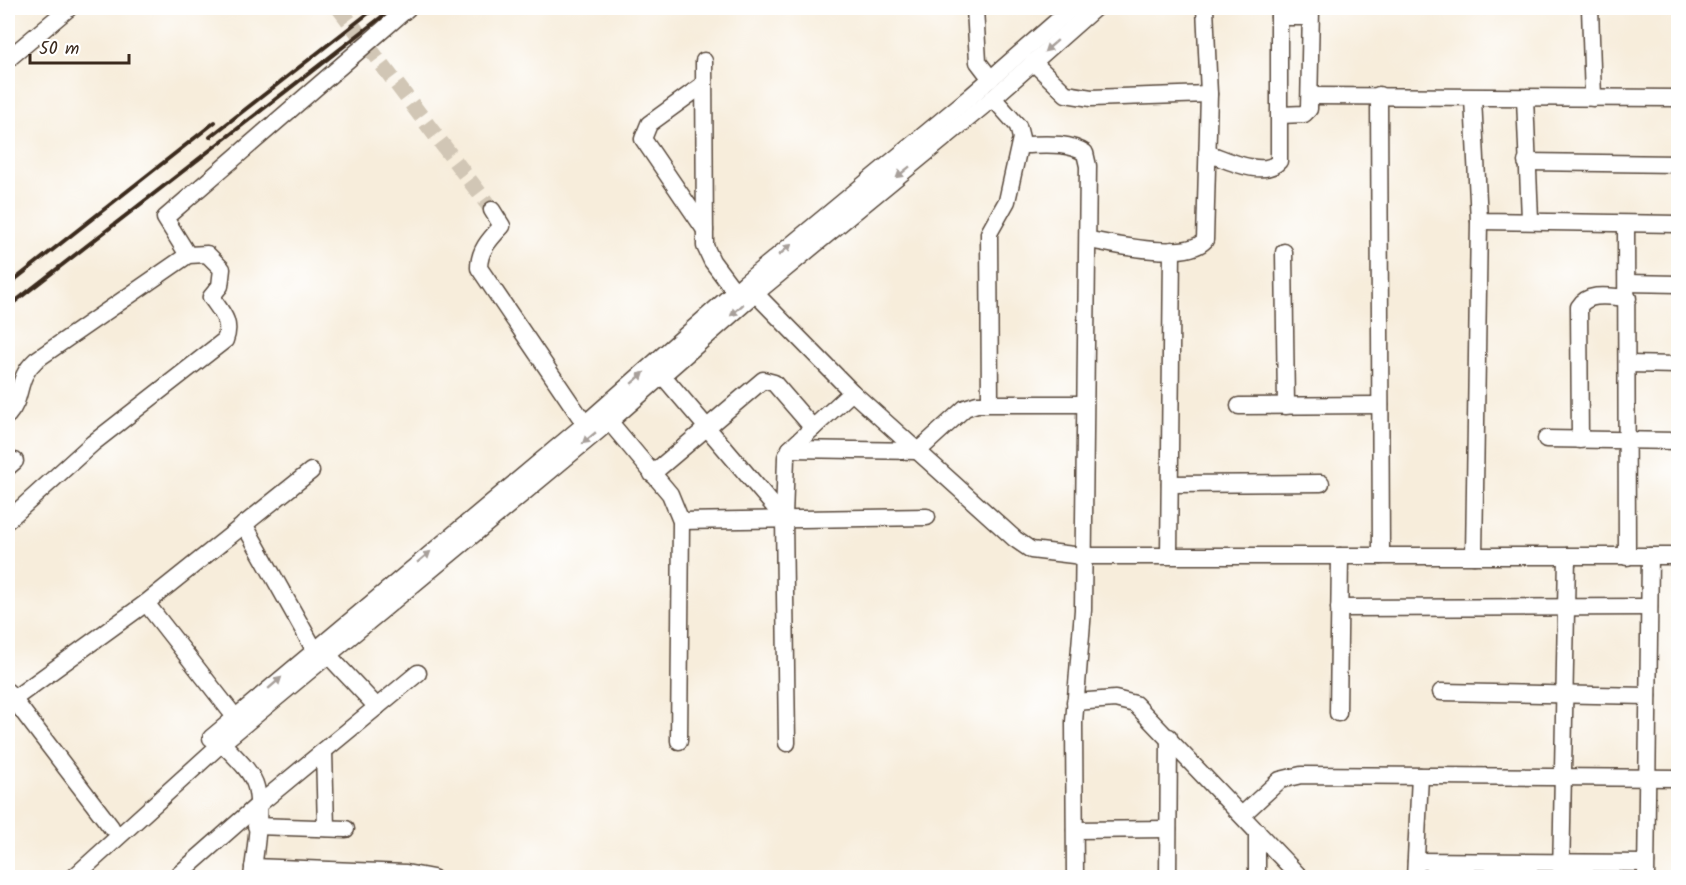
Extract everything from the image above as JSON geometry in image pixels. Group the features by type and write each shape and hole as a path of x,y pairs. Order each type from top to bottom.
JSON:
{"street":[{"path":"8,59 69,8"},
{"path":"188,255 165,218 408,8"},
{"path":"975,8 978,62 990,79"},
{"path":"73,878 235,717 322,652 605,416 746,290 1072,8"},
{"path":"61,878 111,827 178,774 222,743 322,652 585,424 605,416 663,376 746,290 993,98 1095,8"},
{"path":"1090,240 1138,249 1172,250 1196,248 1205,240 1209,94 1205,8"},
{"path":"1590,8 1593,98"},
{"path":"1207,153 1252,167 1270,168 1275,165 1280,153 1279,12 1311,12 1308,112 1280,115"},
{"path":"704,61 705,246 712,261 746,290 852,392 1030,550 1082,556 1678,556"},
{"path":"1033,62 1066,94 1074,96 1091,98 1209,94"},
{"path":"704,84 649,124 643,139 645,147 705,230"},
{"path":"1379,95 1381,556"},
{"path":"1310,96 1678,98"},
{"path":"990,403 989,232 1007,201 1020,145 1018,126 993,98"},
{"path":"1473,98 1479,220 1474,556"},
{"path":"1525,98 1530,219"},
{"path":"1020,145 1057,144 1085,153 1088,166 1090,240 1084,404 1083,610 1075,702 1075,878"},
{"path":"1526,162 1678,164"},
{"path":"492,210 502,226 486,243 479,259 479,268 585,424"},
{"path":"1479,220 1530,219 1678,224"},
{"path":"1626,224 1628,290 1627,556"},
{"path":"1169,555 1172,250"},
{"path":"1284,252 1286,406"},
{"path":"8,415 16,401 23,373 36,360 188,255 207,254 222,269 220,286 211,297 227,319 229,329 225,340 93,443 8,520"},
{"path":"1580,440 1579,307 1582,301 1590,297 1628,290 1678,284"},
{"path":"1628,364 1678,365"},
{"path":"663,376 784,518"},
{"path":"652,474 759,383 769,380 813,428"},
{"path":"787,743 784,466 790,449 852,392"},
{"path":"790,449 918,451 965,408 990,403 1084,404"},
{"path":"1239,406 1380,405"},
{"path":"605,416 670,494 681,521 679,741"},
{"path":"1546,439 1678,441"},
{"path":"111,827 10,698 146,603 311,471"},
{"path":"1170,484 1321,483"},
{"path":"681,521 927,517"},
{"path":"244,524 322,652 377,707"},
{"path":"1338,713 1340,556"},
{"path":"1561,870 1567,556"},
{"path":"1420,776 1416,869 1646,870 1650,556"},
{"path":"146,603 235,717"},
{"path":"1339,608 1649,607"},
{"path":"175,878 258,805 418,673"},
{"path":"1441,692 1648,696"},
{"path":"1075,702 1126,700 1147,713 1300,878"},
{"path":"1168,878 1169,737"},
{"path":"222,743 250,776 256,787 258,805 253,872 406,873 433,878"},
{"path":"324,751 326,828"},
{"path":"1242,815 1280,780 1288,776 1678,778"},
{"path":"256,826 346,829"},
{"path":"1075,830 1168,829"},
{"path":"1257,831 1257,878"}],"tunnel":[{"path":"339,8 492,210"}],"railway":[{"path":"210,137 375,8"},
{"path":"8,307 393,8"},
{"path":"8,285 215,122"}]}
